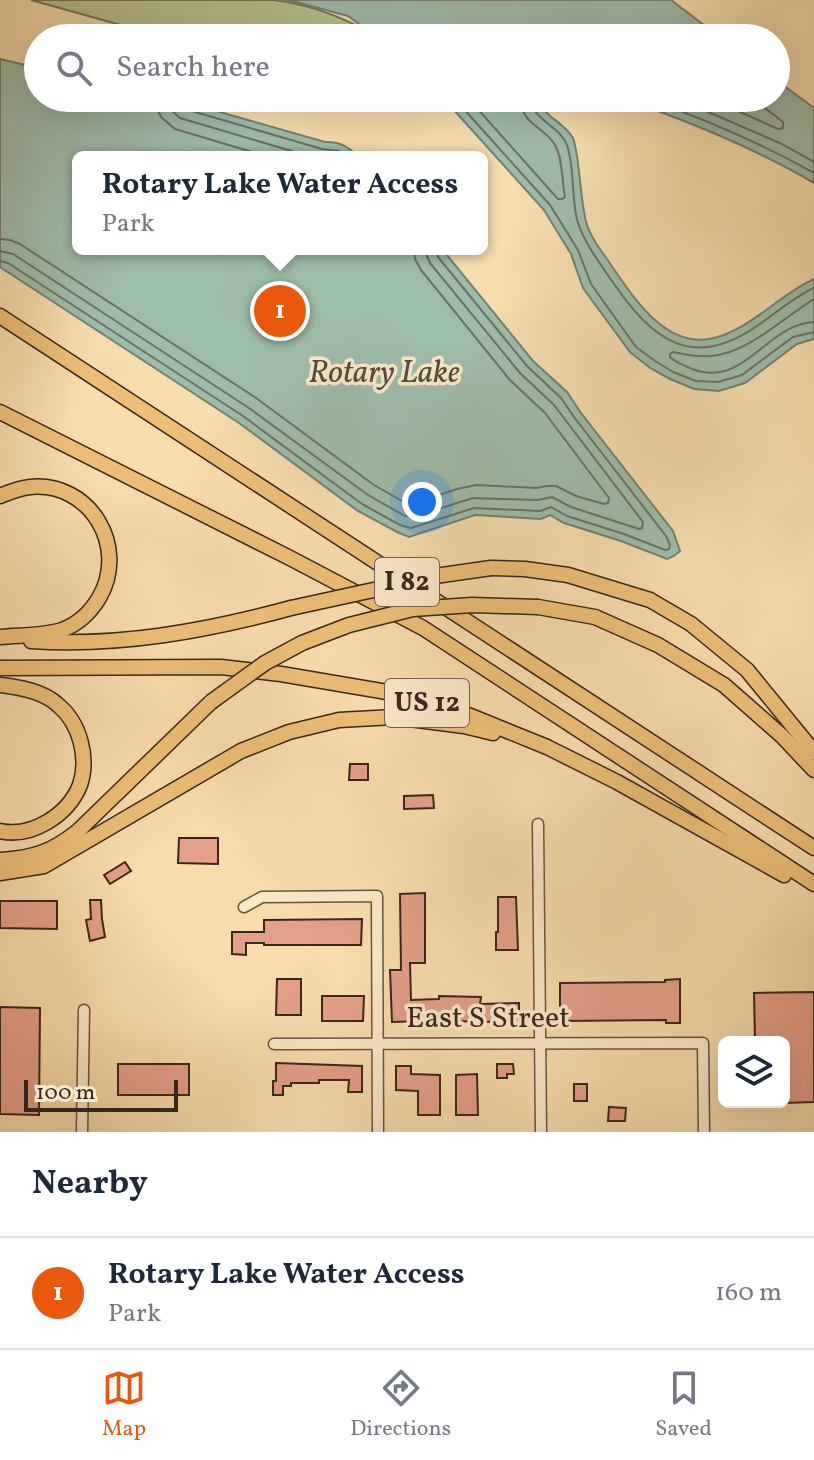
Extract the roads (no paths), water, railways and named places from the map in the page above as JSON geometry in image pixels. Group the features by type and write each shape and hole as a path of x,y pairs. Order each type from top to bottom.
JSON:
{"highway":[{"name":"I 82","path":"0,316 814,848"},
{"name":"I 82","path":"0,412 423,628 814,887"},
{"path":"0,496 30,487 46,487 69,495 89,508 98,521 105,533 110,559 104,589 88,615 62,630 0,638"},
{"path":"0,638 60,643 180,633 229,625 442,575 491,568 568,575 650,600 691,624 747,670 814,752"},
{"path":"0,860 33,857 64,843 211,702 265,663 302,643 349,625 413,609 472,605 538,607 595,617 658,645 724,685 782,736 814,770"},
{"name":"US 12","path":"0,668 221,667 393,693 468,715 547,747 617,782 760,862 814,887"},
{"path":"0,685 30,691 57,703 76,728 83,759 79,786 61,812 36,828 23,832 0,831"},
{"path":"0,873 44,866 241,751 289,732 339,720 394,717 464,726 547,747"}],"street":[{"path":"538,824 541,1132"},
{"path":"244,907 262,897 377,896 378,1132"},
{"path":"82,1132 84,1010"},
{"name":"East S Street","path":"274,1044 703,1043 704,1132"}],"water":[{"path":"279,0 671,0 703,24 359,24 348,16"},
{"name":"Rotary Lake","path":"0,59 24,65 24,112 220,112 339,144 352,151 72,151 72,255 447,255 533,361 567,392 673,531 680,551 667,559 564,523 550,515 541,519 475,515 409,537 397,532 358,511 239,423 0,267"},
{"path":"790,90 814,108 814,183 768,158 661,112 790,112"},
{"path":"456,112 546,112 567,130 575,145 584,210 592,236 641,306 666,329 697,340 714,338 741,327 814,279 814,339 797,344 745,383 719,391 694,389 670,379 630,352 583,288 571,254 544,210"}],"place":[{"name":"Rotary Lake Water Access","path":"280,311"}]}
